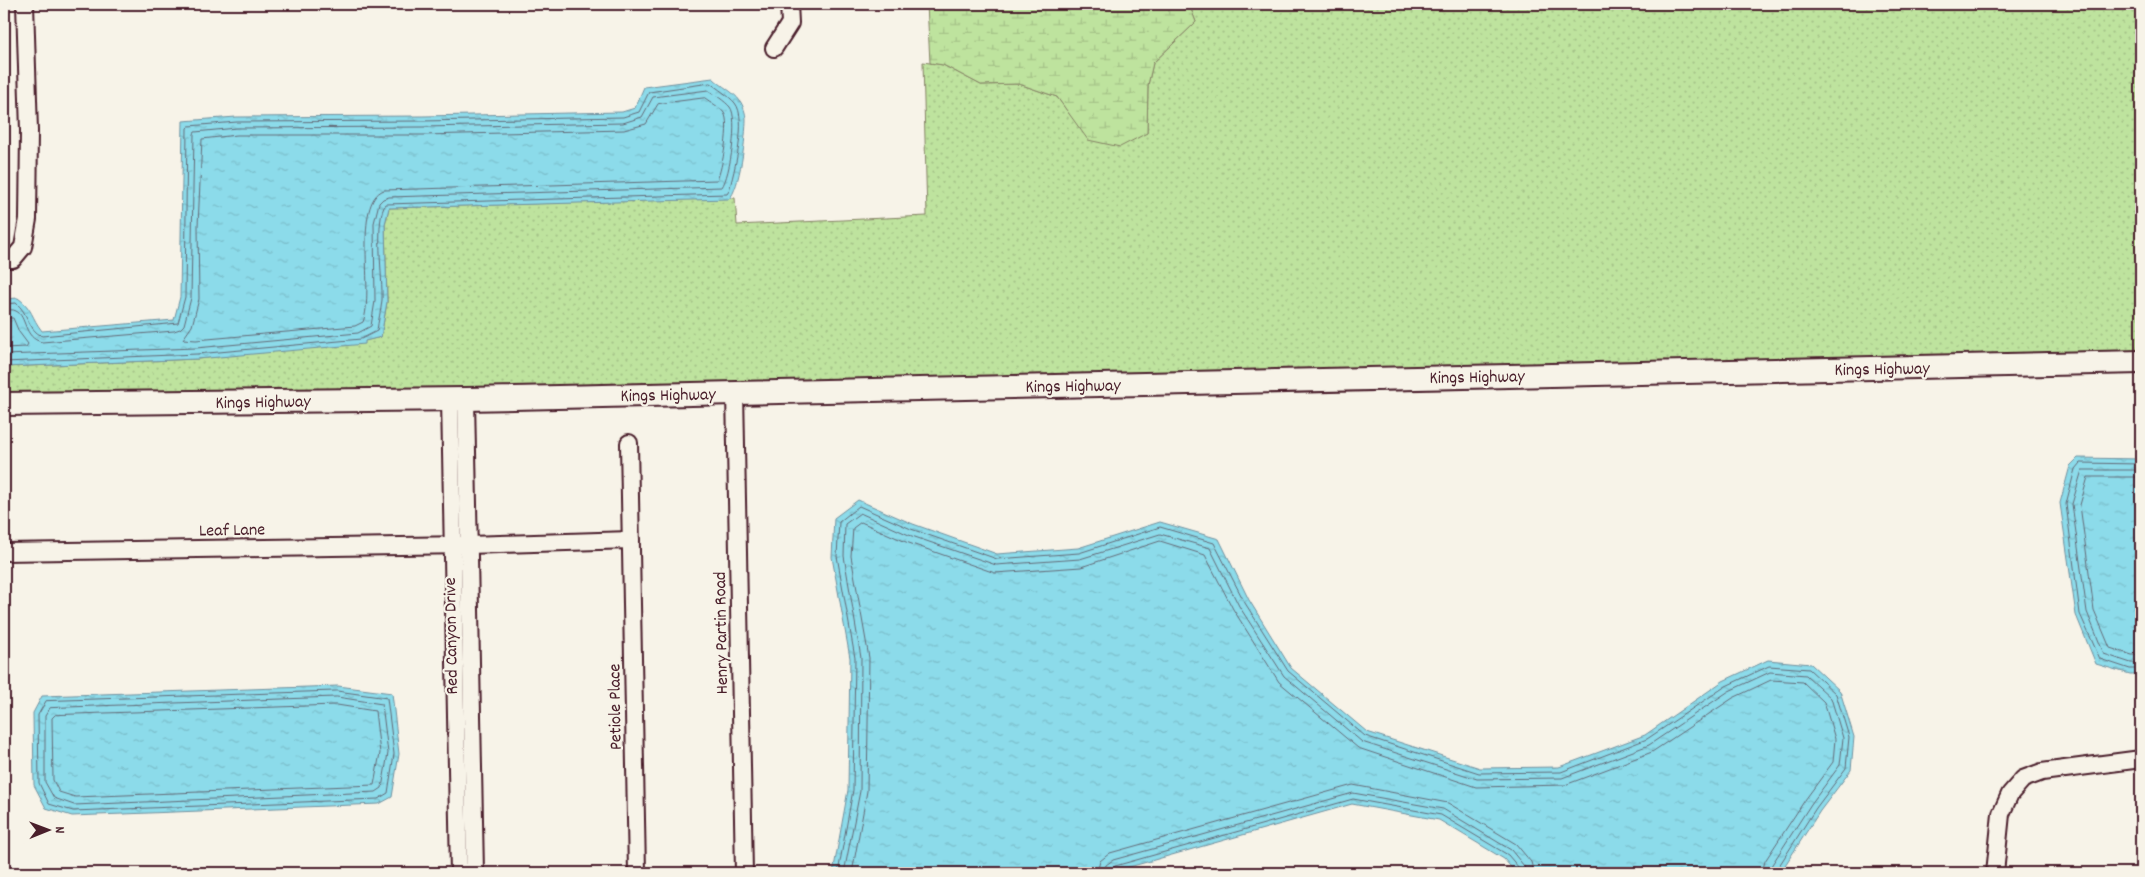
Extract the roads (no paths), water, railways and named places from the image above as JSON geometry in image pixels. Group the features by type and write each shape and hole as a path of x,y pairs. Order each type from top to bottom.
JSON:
{"street":[{"path":"4,259 13,259 23,247 28,219 29,131 25,4"},
{"path":"774,48 790,23 789,4"},
{"name":"Kings Highway","path":"4,404 458,399 2141,362"},
{"name":"Henry Partin Road","path":"735,392 744,873"},
{"name":"Red Canyon Drive","path":"458,399 461,545 474,873"},
{"name":"Petiole Place","path":"629,443 637,873"},
{"path":"461,545 631,540"},
{"name":"Red Canyon Drive","path":"459,873 461,545"},
{"name":"Leaf Lane","path":"4,552 461,545"},
{"path":"1995,873 2001,814 2010,794 2023,779 2042,772 2141,759"}],"water":[{"path":"713,78 737,98 742,105 746,117 744,149 739,174 729,199 389,208 385,224 387,302 381,337 365,341 365,344 197,359 4,367 4,299 18,298 23,302 42,331 174,320 180,297 183,121 236,117 622,112 635,108 644,87"},
{"path":"2078,458 2141,459 2141,674 2130,674 2096,664 2076,615 2060,503 2070,466"},
{"path":"858,500 913,524 997,554 1078,548 1160,522 1219,539 1249,600 1291,668 1367,732 1480,768 1559,767 1645,735 1723,681 1768,660 1811,664 1840,691 1854,737 1851,770 1820,811 1780,873 1516,873 1504,859 1439,820 1352,804 1108,873 833,873 848,790 850,658 832,557 834,518"},
{"path":"338,686 392,693 399,754 392,797 379,804 72,816 46,808 34,785 33,713 42,696"}]}
